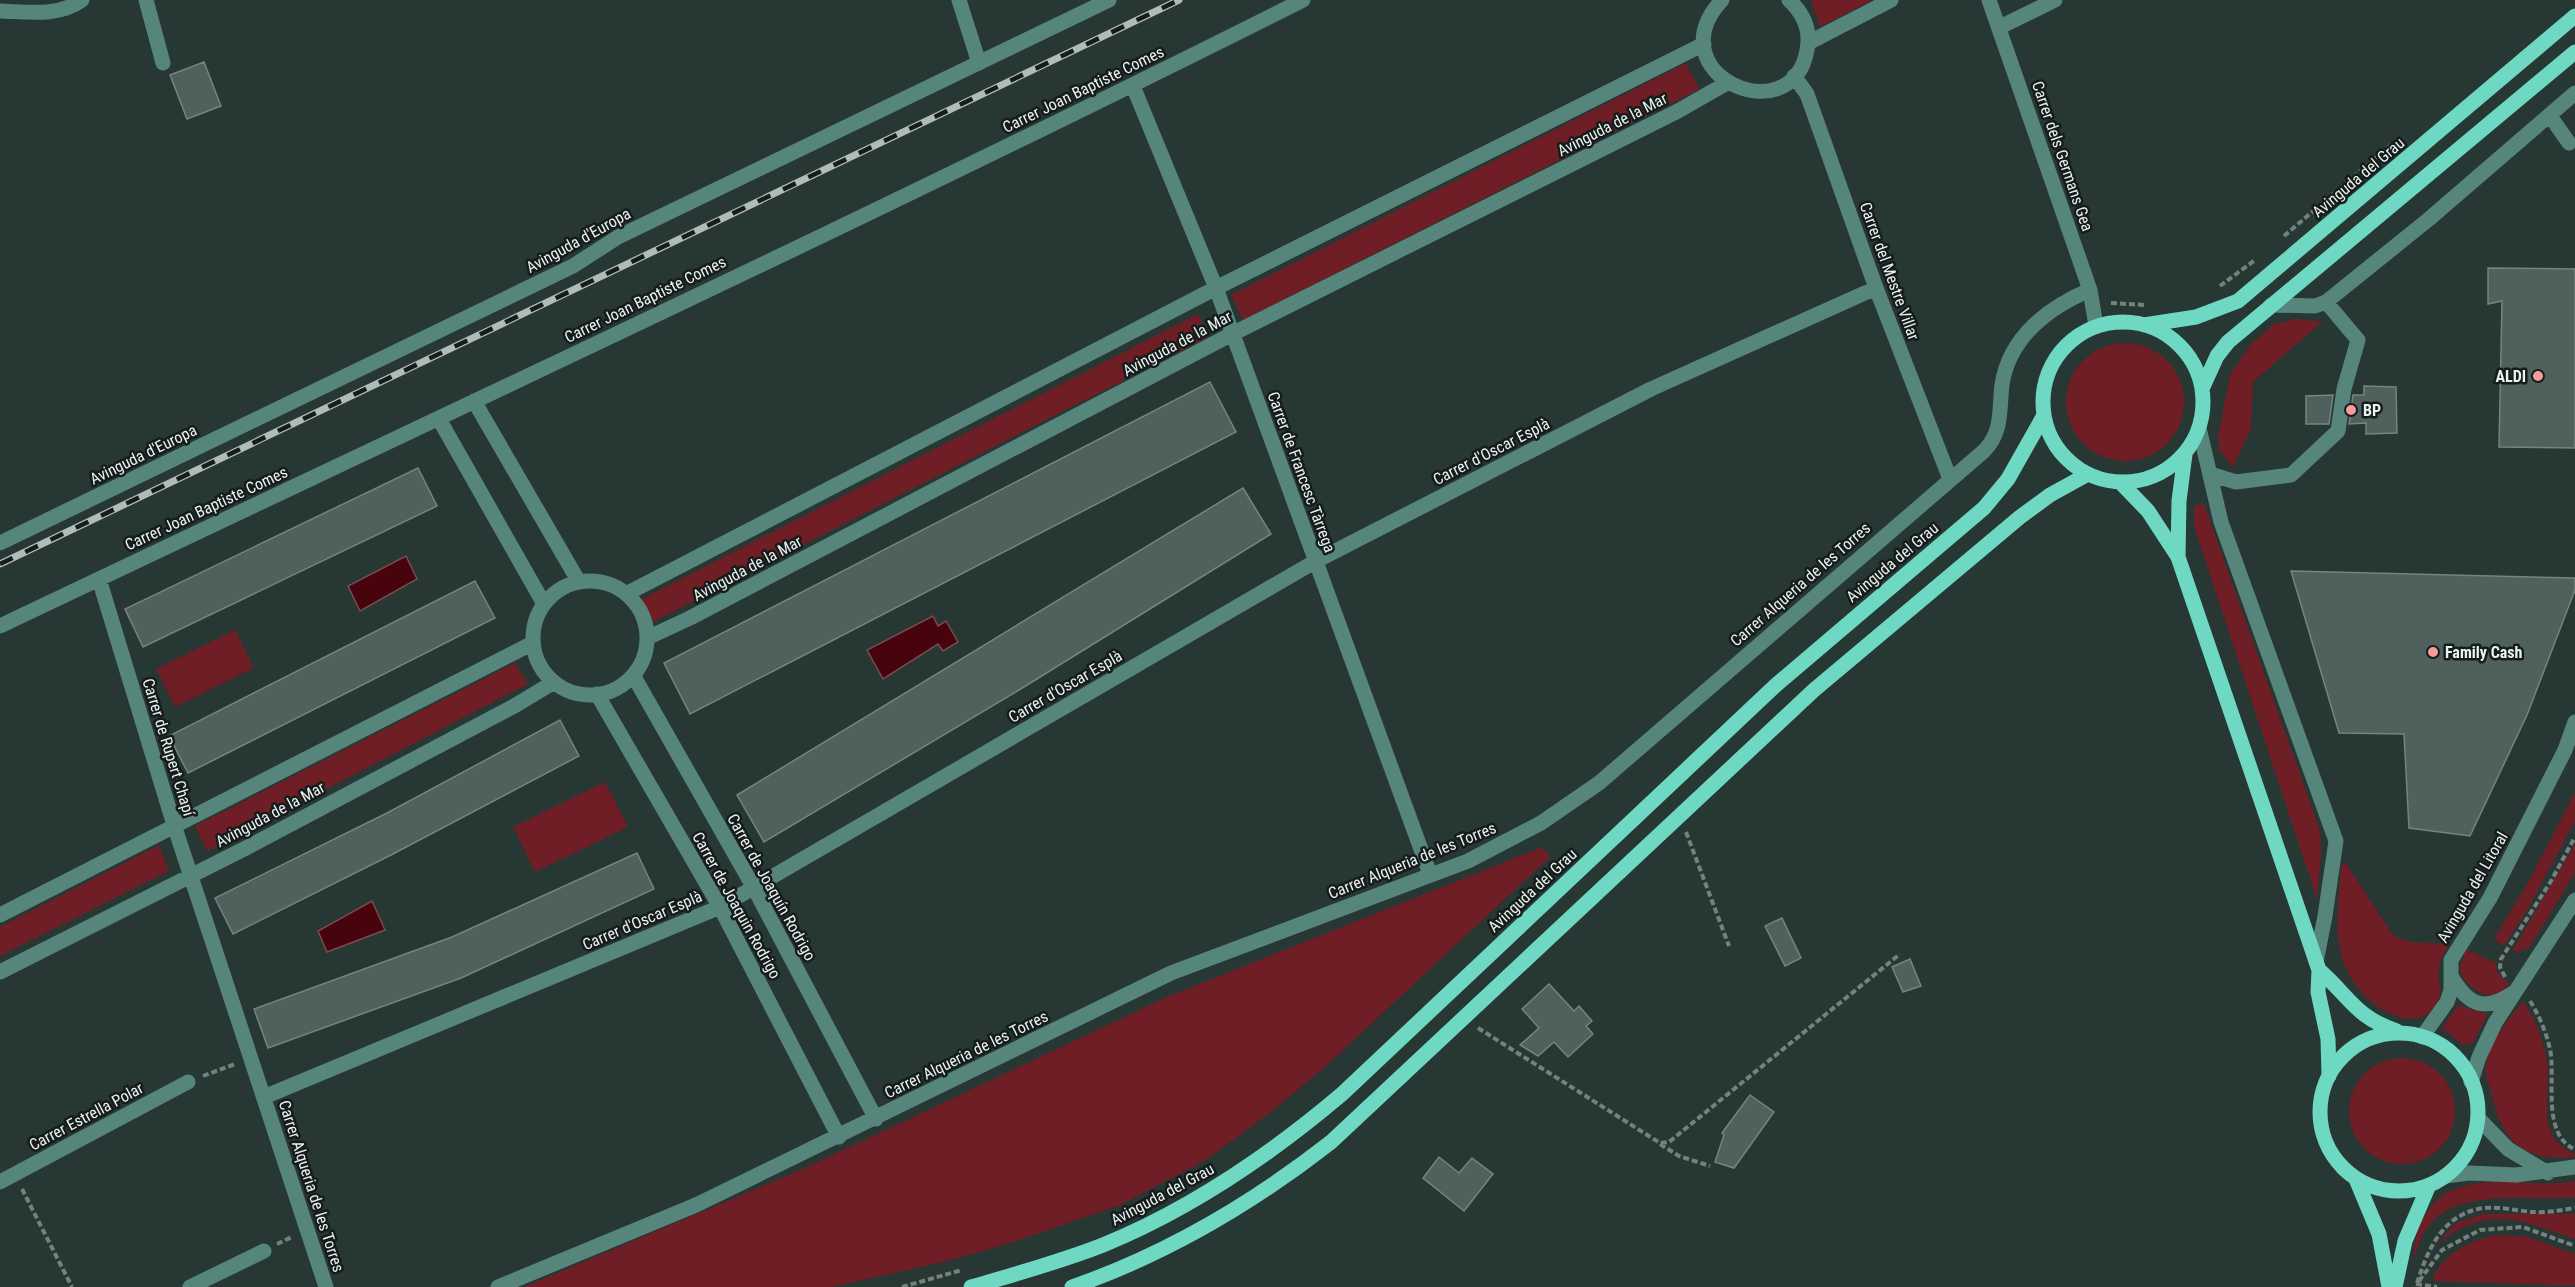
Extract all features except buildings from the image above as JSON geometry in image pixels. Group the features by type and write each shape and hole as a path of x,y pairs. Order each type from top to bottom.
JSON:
{"main road":[{"name":"Avinguda del Grau","path":"2144,325 2196,317 2238,301 2575,16"},
{"path":"2202,389 2217,356 2229,342 2575,52"},
{"path":"2178,557 2179,501 2185,454 2199,428 2203,409 2202,389 2195,368 2182,349 2165,334 2144,325 2120,322 2096,326 2076,337 2059,352 2048,372 2042,394 2043,417 2052,440 2067,460 2088,474 2120,482 2142,480 2162,472 2185,454"},
{"name":"Avinguda del Grau","path":"971,1287 1062,1260 1138,1229 1217,1186 1305,1125 1342,1094 1776,685 1984,508 2008,479 2043,417"},
{"path":"1072,1287 1110,1274 1174,1244 1263,1193 1331,1142 1465,1020 1814,690 2020,517 2050,495 2088,474"},
{"path":"2120,482 2148,511 2178,557 2317,966 2318,992 2328,1039 2329,1076 2320,1108 2323,1132 2332,1155 2356,1179 2379,1189 2404,1191 2429,1185 2446,1176 2462,1160 2473,1140 2478,1118 2477,1099 2471,1082 2452,1054 2422,1037 2404,1034 2375,1024 2351,1005 2317,966"},
{"path":"2329,1076 2342,1058 2360,1044 2382,1035 2404,1034"},
{"path":"2356,1179 2379,1234 2390,1287"},
{"path":"2395,1287 2405,1241 2429,1185"}],"street":[{"path":"0,11 35,13 70,9 82,0"},
{"path":"146,0 163,63"},
{"path":"959,0 980,63"},
{"name":"Avinguda d'Europa","path":"0,543 573,266 618,237 1109,0"},
{"name":"Carrer Joan Baptiste Comes","path":"0,626 439,419 1133,86 1303,0"},
{"path":"1722,0 1711,13 1705,28 1704,44 1711,66 1727,83 1754,92 1769,91 1794,76 1801,66 1808,43 1803,17 1789,0"},
{"path":"1808,43 1891,0"},
{"name":"Carrer dels Germans Gea","path":"1989,0 2090,290 2096,326"},
{"path":"2000,27 2055,0"},
{"name":"Avinguda de la Mar","path":"626,594 1216,288 1704,44"},
{"name":"Carrer del Mestre Villar","path":"1794,76 1807,94 1876,288 1950,479"},
{"name":"Avinguda de la Mar","path":"647,638 700,613 1232,333 1668,116 1727,83"},
{"name":"Carrer de Francesc Tàrrega","path":"1133,86 1216,288 1430,874"},
{"path":"2271,306 2315,306 2326,302 2575,93"},
{"path":"2550,116 2569,143"},
{"name":"Carrer d'Oscar Esplà","path":"264,1097 720,907 1316,561 1651,389 1876,288"},
{"path":"1950,479 1984,451 1995,438 2000,420 2002,382 2022,339 2053,308 2090,290"},
{"path":"2210,474 2236,482 2290,475 2338,431 2344,389 2358,340 2326,302"},
{"path":"474,402 579,582"},
{"path":"439,419 544,604"},
{"path":"2199,428 2221,522 2336,841 2317,966"},
{"name":"Carrer Alqueria de les Torres","path":"839,1137 1171,973 1468,861 1541,823 1599,783 1950,479"},
{"name":"Carrer de Rupert Chapí","path":"99,579 174,825 264,1097"},
{"path":"596,581 611,585 626,594 642,616 647,638 641,664 633,675 617,688 597,694 582,694 554,682 539,663 533,643 535,622 544,604 560,590 579,582 596,581"},
{"name":"Avinguda de la Mar","path":"0,915 533,643"},
{"name":"Carrer de Joaquín Rodrigo","path":"633,675 754,888 876,1119"},
{"name":"Avinguda de la Mar","path":"0,972 516,705 554,682"},
{"name":"Carrer de Joaquin Rodrigo","path":"597,694 720,907 839,1137"},
{"name":"Avinguda del Litoral","path":"2422,1037 2447,1002 2451,990 2451,960 2490,898 2565,750 2575,722"},
{"path":"2471,1082 2486,1040 2515,989 2575,900"},
{"path":"2451,976 2460,992 2470,1001 2486,1005 2499,1002 2515,989"},
{"name":"Carrer Estrella Polar","path":"0,1182 188,1082"},
{"name":"Carrer Alqueria de les Torres","path":"264,1097 326,1287"},
{"path":"2478,1118 2508,1149 2547,1173"},
{"path":"498,1287 696,1205 839,1137"},
{"path":"2446,1176 2547,1173 2575,1167"},
{"path":"190,1287 264,1251"}],"path":[{"path":"1680,817 1729,946"},
{"path":"2575,837 2551,881 2501,959 2500,967 2515,989 2531,1002 2541,1021 2551,1057 2553,1114 2559,1135 2575,1149"},
{"path":"1659,1143 1676,1138 1900,954"},
{"path":"1465,1020 1679,1156 1710,1166"},
{"path":"188,1082 251,1058"},
{"path":"14,1175 72,1287"},
{"path":"2416,1284 2425,1256 2436,1236 2455,1220 2479,1209 2537,1212 2575,1208"},
{"path":"2416,1284 2442,1250 2480,1230 2523,1227 2575,1246"},
{"path":"264,1251 306,1230"},
{"path":"2416,1284 2437,1287"}],"shaded area":[{"path":"1872,0 1820,27 1811,1"},
{"path":"1686,63 1700,89 1243,320 1231,295"},
{"path":"1198,314 1208,337 651,623 638,601"},
{"path":"2297,319 2322,322 2253,382 2251,429 2233,467 2220,451 2218,437 2230,375 2251,344 2274,324"},
{"path":"2125,343 2158,353 2174,369 2184,402 2174,435 2158,451 2125,461 2092,451 2076,435 2066,402 2076,369 2092,353"},
{"path":"2204,504 2320,831 2321,855 2317,899 2194,527 2194,506"},
{"path":"406,556 417,579 360,611 348,586"},
{"path":"933,616 938,626 946,621 958,642 943,651 938,644 883,679 867,650"},
{"path":"235,630 254,668 175,707 156,669"},
{"path":"515,663 528,684 207,851 195,826"},
{"path":"605,782 628,827 535,872 513,827"},
{"path":"2575,792 2575,821 2526,912 2504,946 2494,939 2530,879"},
{"path":"2575,844 2575,873 2528,950 2523,948 2518,954 2513,950"},
{"path":"159,845 169,871 0,956 0,927"},
{"path":"1542,847 1550,857 1326,1066 1272,1111 1206,1160 1120,1205 1014,1242 951,1260 832,1287 524,1287 803,1169 1167,997"},
{"path":"2345,862 2393,935 2410,942 2449,944 2439,965 2439,1000 2425,1016 2405,1018 2384,1011 2362,993 2351,978 2340,948 2337,917 2341,867"},
{"path":"372,901 385,930 327,952 318,931"},
{"path":"2466,949 2496,963 2497,972 2509,984 2503,991 2488,995 2474,989 2468,983 2459,970"},
{"path":"2523,1001 2538,1029 2547,1060 2549,1125 2554,1137 2562,1146 2575,1154 2575,1157 2557,1158 2529,1152 2509,1136 2495,1109 2486,1071 2488,1056 2500,1031"},
{"path":"2458,1005 2488,1014 2473,1043 2463,1045 2442,1028"},
{"path":"2402,1058 2422,1062 2440,1073 2451,1091 2455,1111 2451,1131 2440,1149 2422,1160 2402,1164 2382,1160 2364,1149 2353,1131 2349,1111 2353,1091 2364,1073 2382,1062"},
{"path":"2575,1181 2575,1197 2491,1199 2451,1208 2434,1219 2422,1236 2414,1258 2417,1233 2424,1217 2442,1197 2458,1188 2476,1183"},
{"path":"2483,1214 2575,1214 2575,1239 2519,1221 2502,1219 2485,1220 2469,1225 2452,1233 2434,1247 2456,1223"},
{"path":"2494,1235 2525,1236 2575,1254 2575,1286 2434,1281 2433,1277 2438,1268 2451,1255 2466,1245"}],"railway":[{"path":"0,564 1179,0"}],"place":[{"name":"ALDI","path":"2538,376"},
{"name":"BP","path":"2351,410"},
{"name":"Family Cash","path":"2433,652"}]}
